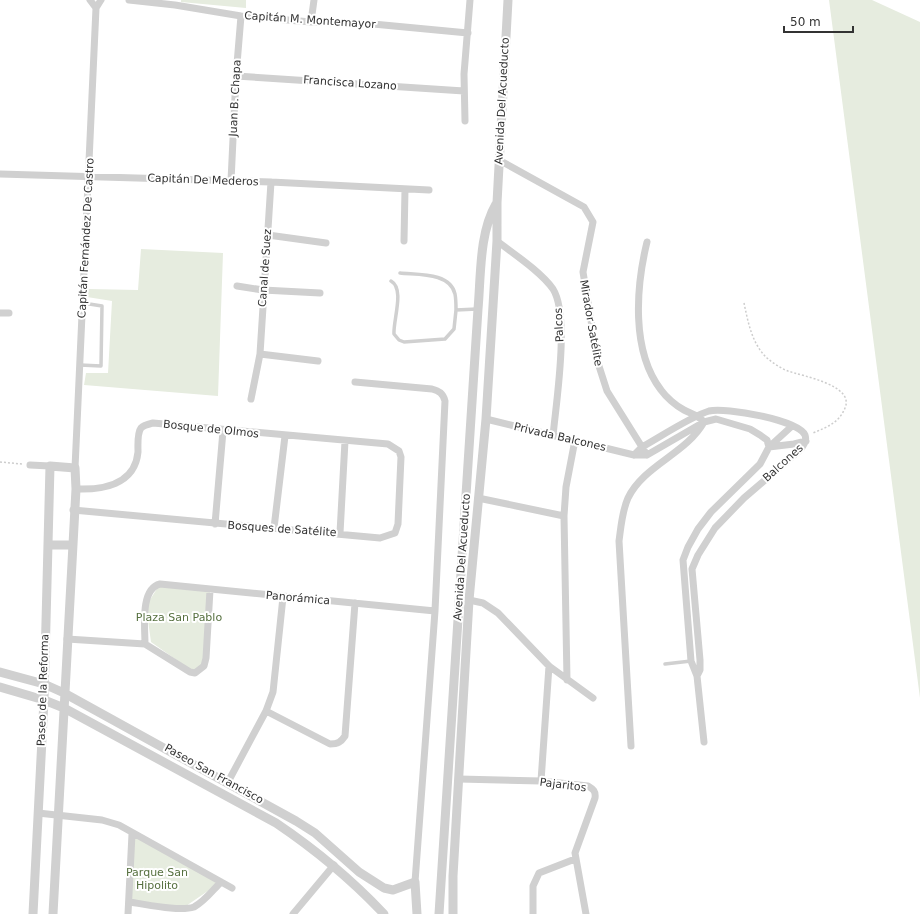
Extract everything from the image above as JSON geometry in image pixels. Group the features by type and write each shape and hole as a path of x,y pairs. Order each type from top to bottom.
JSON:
{"street":[{"path":"90,0 96,8"},
{"name":"Capitán Fernández De Castro","path":"75,468 90,177 96,8 101,0"},
{"name":"Capitán M. Montemayor","path":"129,0 175,2 241,16 311,22 373,24 468,33"},
{"path":"311,22 314,0"},
{"path":"465,121 464,91 470,0"},
{"name":"Avenida Del Acueducto","path":"453,914 453,876 469,600 486,419 497,241 497,203 508,0"},
{"name":"Juan B. Chapa","path":"231,181 236,76 241,16"},
{"name":"Francisca Lozano","path":"236,76 464,91"},
{"name":"Mirador Satélite","path":"499,160 584,207 591,215 593,222 583,272 598,363 607,391 647,455"},
{"name":"Capitán De Mederos","path":"0,174 271,182 429,190"},
{"name":"Canal de Suez","path":"251,399 260,354 271,182"},
{"path":"404,241 405,189"},
{"name":"Avenida Del Acueducto","path":"439,914 478,309 486,229 490,214 497,203"},
{"path":"268,235 326,243"},
{"name":"Palcos","path":"497,241 541,277 553,290 559,307 561,326 560,360 553,436"},
{"path":"647,242 641,267 638,303 640,330 645,357 661,390 682,409 699,416 704,422"},
{"path":"237,286 263,290 320,293"},
{"path":"0,313 9,313"},
{"path":"260,354 318,361"},
{"name":"Avenida Del Acueducto","path":"355,382 432,389 439,391 443,395 445,401 435,611 414,882 417,914"},
{"path":"634,455 642,447 699,416 719,409 771,418 801,430 806,438 794,444 769,447 767,440 750,429 716,419 704,422 647,455"},
{"name":"Privada Balcones","path":"486,419 634,455 647,455"},
{"path":"631,746 619,541 623,514 628,499 636,485 645,475 696,434 704,422"},
{"name":"Bosque de Olmos","path":"76,490 101,488 117,484 128,476 137,457 139,432 146,425 153,423 223,431 388,444"},
{"name":"Balcones","path":"704,742 696,676 691,661 683,560 702,524 711,512 760,464 769,447 792,426"},
{"path":"215,524 223,431"},
{"path":"274,528 285,436"},
{"name":"Balcones","path":"696,676 700,670 700,660 692,569 698,555 715,528 749,493 801,449 806,438"},
{"path":"567,680 564,516 566,487 575,440"},
{"path":"340,533 345,441"},
{"name":"Bosques de Satélite","path":"73,510 215,524 340,533 380,538 395,533 398,524 401,457 399,450 388,444"},
{"path":"30,465 75,468"},
{"name":"Paseo de la Reforma","path":"33,914 44,700 50,466"},
{"name":"Paseo de la Reforma","path":"53,914 73,510 76,490 75,468"},
{"path":"478,498 564,516"},
{"path":"48,544 72,545"},
{"name":"Panorámica","path":"145,644 148,594 155,586 160,584 435,611"},
{"path":"67,639 145,644 195,674 204,666 206,658 210,590"},
{"path":"228,782 266,710 273,692 282,597"},
{"path":"469,600 483,603 498,613 549,666 593,698"},
{"path":"266,710 330,744 337,744 342,740 345,736 355,603"},
{"path":"541,781 549,666"},
{"name":"Paseo San Francisco","path":"0,672 44,684 64,693 272,806 315,834 359,872 384,888 393,890 414,882"},
{"name":"Paseo San Francisco","path":"0,687 44,700 64,708 276,823 310,846 334,865 384,914"},
{"name":"Pajaritos","path":"459,779 541,781 588,786 594,791 595,798 578,842 575,859"},
{"path":"38,813 102,820 119,825 132,834 232,888"},
{"path":"128,914 132,834"},
{"path":"533,914 535,878 544,870 575,859 586,914"},
{"path":"293,914 334,865"},
{"path":"129,902 183,908 193,907 202,901 221,882"}],"lane":[{"path":"391,281 399,290 394,334 399,340 415,342 445,339 454,329 456,310 455,293 449,284 441,278 400,273"},
{"path":"80,365 101,366 102,306 83,303"},
{"path":"456,310 478,309"},
{"path":"665,664 691,661"}],"path":[{"name":"Balcones","path":"744,303 751,332 766,357 787,370 834,386 846,397 847,404 838,420 833,425 806,438"},
{"path":"0,462 30,465"}],"green space":[{"path":"181,0 246,0 246,8 181,2"},
{"path":"829,0 872,0 920,22 920,698"},
{"path":"141,249 223,253 218,396 84,385 86,373 108,373 112,301 87,297 88,289 138,290"},
{"name":"Plaza San Pablo","path":"160,584 210,590 206,658 195,673 151,642 146,606"},
{"name":"Parque San Hipolito","path":"132,834 221,882 183,908 129,902"}]}
